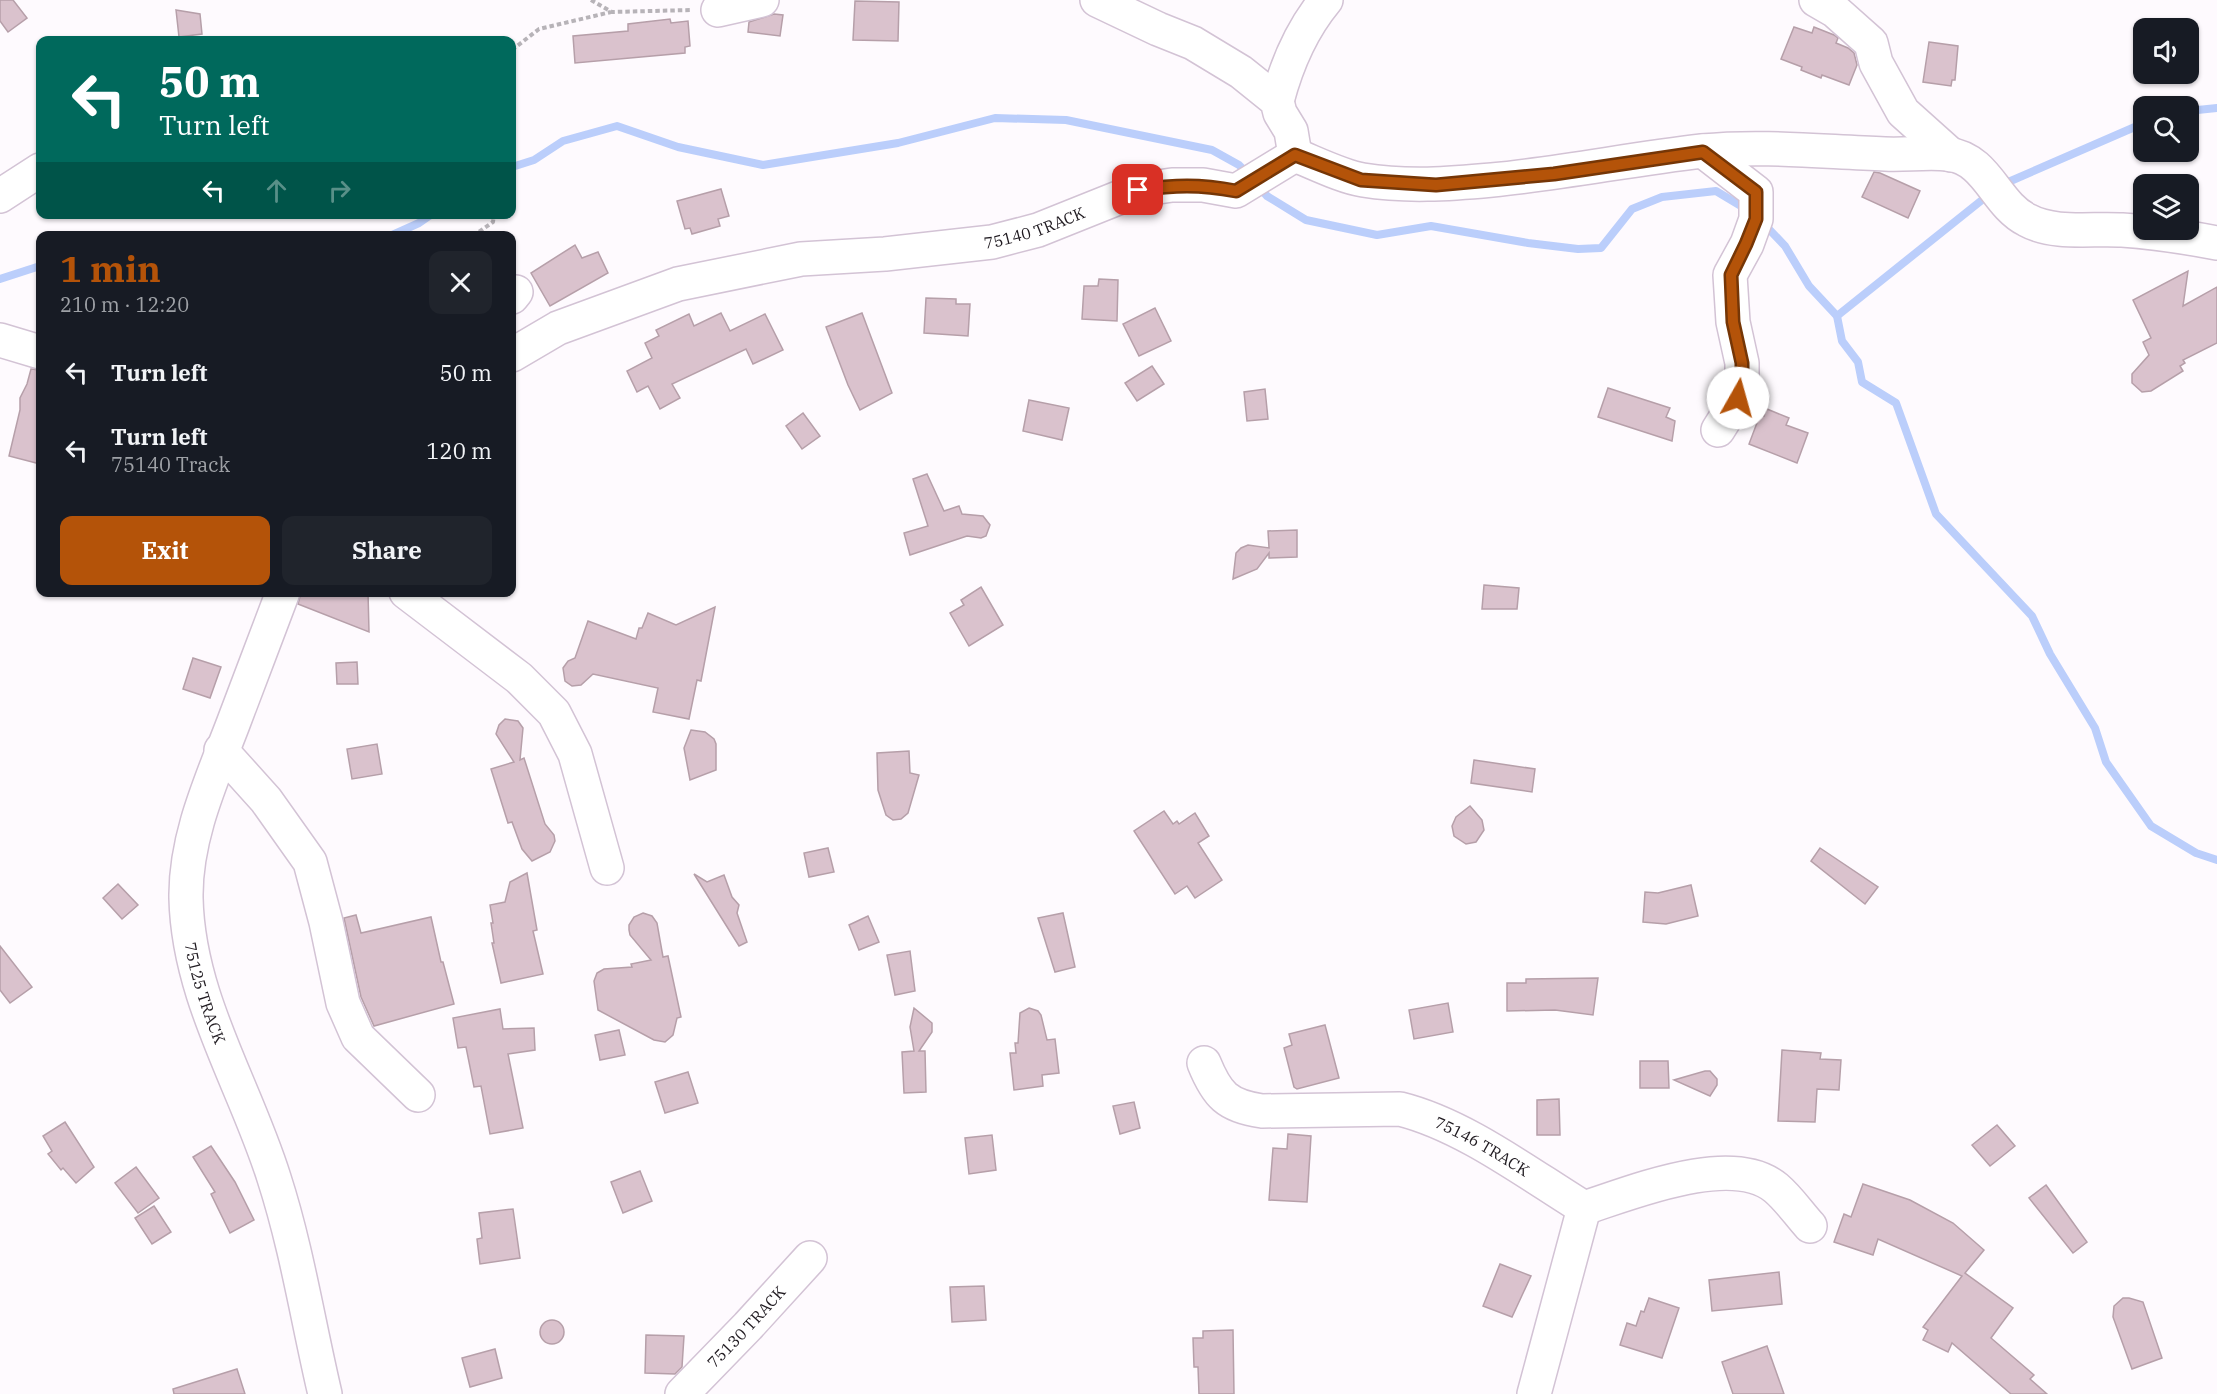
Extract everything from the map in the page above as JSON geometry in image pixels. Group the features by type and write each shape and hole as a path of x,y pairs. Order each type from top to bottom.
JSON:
{"street":[{"path":"718,10 762,0"},
{"path":"1097,0 1192,43 1241,72 1276,101 1291,131 1295,155 1361,180 1436,185 1554,174 1744,148 1886,154 1951,154"},
{"path":"1276,101 1286,68 1297,43 1311,17 1326,0"},
{"path":"1816,0 1835,11 1871,43 1876,63 1902,112 1951,154 1969,162 1987,177 2002,201 2029,222 2056,228 2161,233 2217,243"},
{"path":"1703,152 1756,192 1756,219 1731,275 1733,322 1742,363 1742,383 1738,398 1718,430"},
{"name":"75140 TRACK","path":"516,353 558,328 678,284 801,259 885,254 992,242 1038,230 1138,190 1172,185 1203,185 1236,191 1295,155"},
{"path":"0,196 36,173"},
{"path":"3,343 36,351"},
{"name":"75125 TRACK","path":"281,597 221,750 201,810 189,864 186,897 192,953 219,1038 274,1177 302,1281 325,1394"},
{"path":"413,597 519,678 554,713 575,754 607,868"},
{"path":"221,750 266,800 310,862 326,922 343,1003 358,1037 418,1095"},
{"name":"75146 TRACK","path":"1204,1063 1216,1089 1225,1099 1241,1108 1262,1111 1400,1109 1420,1114 1471,1139 1584,1208"},
{"path":"1534,1394 1584,1208 1674,1180 1709,1173 1743,1174 1775,1187 1810,1226"},
{"name":"75130 TRACK","path":"682,1394 810,1258"}],"path":[{"path":"591,0 612,12"},
{"path":"516,47 539,29 612,12 718,10"},
{"path":"480,231 494,222 494,219"}],"building":[{"path":"0,0 13,0 27,18 8,32 0,21"},
{"path":"855,1 899,2 898,41 853,40"},
{"path":"176,10 200,14 202,34 179,36"},
{"path":"774,14 783,15 780,36 748,32 749,22"},
{"path":"670,19 671,23 688,21 690,46 685,47 685,53 575,63 573,36 628,31 628,24"},
{"path":"1794,27 1812,33 1814,27 1834,35 1838,38 1836,43 1854,53 1857,65 1849,85 1822,75 1821,78 1781,59"},
{"path":"1929,42 1958,46 1955,80 1952,80 1951,86 1923,82"},
{"path":"1874,172 1920,191 1908,218 1862,197"},
{"path":"721,189 729,216 718,219 720,226 692,234 690,228 685,229 677,201"},
{"path":"575,245 582,258 598,252 608,273 550,306 531,273"},
{"path":"2188,271 2183,306 2217,287 2217,343 2183,360 2185,363 2180,366 2183,371 2151,391 2142,392 2132,383 2132,374 2149,355 2143,342 2151,338 2133,300"},
{"path":"1099,279 1118,280 1117,321 1082,319 1084,286 1098,286"},
{"path":"926,298 956,299 956,304 970,304 968,336 924,333"},
{"path":"1155,308 1171,341 1139,356 1123,324"},
{"path":"721,313 730,331 765,314 783,350 753,364 746,349 672,384 680,398 660,409 648,386 637,392 627,371 652,358 645,343 659,336 656,330 689,314 694,326"},
{"path":"862,313 892,393 860,410 826,327"},
{"path":"1152,366 1164,384 1137,401 1125,383"},
{"path":"31,369 36,370 36,463 9,456 20,410 20,398"},
{"path":"1608,388 1670,408 1666,417 1675,421 1672,441 1598,417"},
{"path":"1265,389 1268,419 1247,421 1244,392"},
{"path":"1029,400 1069,408 1062,440 1023,431"},
{"path":"1767,409 1789,418 1786,425 1808,433 1797,463 1749,444 1760,415 1764,416"},
{"path":"803,413 820,436 802,449 786,426"},
{"path":"927,474 944,511 959,506 962,514 983,516 990,525 986,536 981,538 967,536 910,555 904,533 928,526 913,479"},
{"path":"1297,530 1297,557 1269,558 1269,553 1257,569 1233,579 1236,553 1241,548 1248,545 1269,548 1268,531"},
{"path":"1484,585 1519,588 1517,609 1482,609"},
{"path":"981,587 1003,625 969,646 950,613 964,605 961,600"},
{"path":"300,597 368,597 369,632 298,604"},
{"path":"715,607 701,681 697,680 689,719 653,712 658,688 593,674 581,685 572,686 565,681 563,668 568,661 575,658 588,621 636,639 639,628 642,628 648,613 676,625"},
{"path":"193,658 221,667 210,698 183,689"},
{"path":"357,662 358,684 337,684 336,663"},
{"path":"505,719 518,721 523,728 520,760 524,758 545,824 554,835 555,841 550,852 532,861 522,849 512,822 508,823 491,769 514,762 496,734 499,725"},
{"path":"691,730 705,732 714,739 716,770 690,780 684,748"},
{"path":"377,744 382,774 352,779 347,749"},
{"path":"909,751 910,773 919,775 908,813 901,819 893,820 886,815 878,790 877,753"},
{"path":"1474,760 1535,769 1532,792 1471,783"},
{"path":"1470,806 1482,820 1484,830 1476,842 1466,844 1454,836 1452,826 1456,817"},
{"path":"1164,811 1173,824 1177,821 1179,824 1195,813 1209,836 1198,843 1222,880 1195,898 1187,886 1175,894 1134,831"},
{"path":"828,848 834,872 809,877 804,853"},
{"path":"1820,848 1878,887 1865,904 1811,861"},
{"path":"527,873 537,930 533,931 543,974 501,983 492,943 494,943 491,923 493,923 490,905 505,902 510,882"},
{"path":"694,874 707,882 724,875 732,897 739,905 737,913 747,942 739,946"},
{"path":"118,884 138,905 122,919 103,898"},
{"path":"1691,885 1698,916 1666,924 1643,922 1645,892 1658,893"},
{"path":"643,913 652,916 657,923 663,957 668,956 681,1017 677,1018 673,1035 665,1042 654,1040 598,1010 594,981 597,973 604,969 632,967 631,964 651,960 630,935 629,930 634,917"},
{"path":"1063,913 1075,967 1055,972 1038,918"},
{"path":"356,915 361,933 431,917 441,962 443,962 454,1004 374,1026 361,997 344,918"},
{"path":"868,916 879,942 859,950 849,925"},
{"path":"0,946 32,987 10,1003 0,990"},
{"path":"910,951 915,991 895,995 887,955"},
{"path":"1598,978 1593,1015 1555,1010 1507,1011 1507,983 1526,983 1526,979"},
{"path":"1448,1003 1453,1032 1414,1039 1409,1010"},
{"path":"914,1008 932,1023 932,1032 919,1051 925,1051 926,1092 904,1093 902,1052 914,1051 910,1027"},
{"path":"1029,1008 1038,1011 1041,1015 1047,1040 1055,1039 1059,1073 1042,1075 1043,1086 1014,1090 1010,1053 1016,1053 1015,1043 1018,1043 1020,1013"},
{"path":"500,1009 503,1029 534,1028 535,1050 508,1054 523,1128 490,1134 481,1086 474,1087 466,1047 458,1048 453,1018"},
{"path":"1325,1025 1339,1078 1297,1089 1294,1087 1284,1048 1292,1045 1289,1034"},
{"path":"619,1030 625,1055 600,1060 595,1035"},
{"path":"1782,1050 1821,1053 1820,1059 1841,1060 1839,1090 1817,1089 1815,1122 1778,1121"},
{"path":"1640,1061 1668,1061 1669,1088 1640,1088"},
{"path":"1710,1071 1717,1079 1717,1085 1710,1096 1674,1080"},
{"path":"688,1072 698,1103 665,1113 655,1082"},
{"path":"1559,1099 1560,1135 1537,1135 1537,1100"},
{"path":"1134,1102 1140,1128 1120,1134 1113,1106"},
{"path":"65,1122 94,1167 76,1183 48,1154 52,1151 43,1136"},
{"path":"1997,1125 2015,1146 1990,1166 1972,1145"},
{"path":"1288,1134 1311,1136 1307,1202 1269,1200 1273,1148 1287,1149"},
{"path":"992,1135 996,1170 969,1174 965,1138"},
{"path":"211,1146 235,1182 254,1220 230,1233 211,1194 215,1192 193,1157"},
{"path":"136,1167 159,1198 138,1213 115,1183"},
{"path":"640,1171 652,1201 623,1213 611,1182"},
{"path":"1863,1184 1910,1200 1953,1223 1984,1250 1965,1273 2013,1308 1991,1338 2034,1375 2030,1379 2047,1394 2011,1394 1952,1343 1948,1352 1923,1340 1928,1330 1923,1327 1962,1276 1878,1239 1873,1255 1834,1242 1844,1214 1851,1217"},
{"path":"2046,1185 2087,1242 2073,1253 2029,1198"},
{"path":"154,1206 171,1232 152,1244 135,1218"},
{"path":"513,1209 520,1258 480,1264 477,1239 482,1238 479,1213"},
{"path":"1500,1264 1531,1276 1512,1317 1483,1306"},
{"path":"1779,1272 1782,1304 1712,1311 1709,1280"},
{"path":"984,1286 986,1320 952,1322 950,1287"},
{"path":"1649,1298 1679,1308 1662,1358 1620,1345 1627,1323 1636,1326"},
{"path":"2123,1298 2143,1302 2162,1358 2132,1369 2113,1317 2114,1306"},
{"path":"552,1320 560,1324 564,1332 560,1340 552,1344 544,1340 540,1332 544,1324"},
{"path":"1233,1330 1234,1394 1199,1394 1198,1367 1194,1367 1193,1338 1203,1338 1203,1331"},
{"path":"646,1335 684,1336 682,1367 675,1374 645,1373"},
{"path":"1767,1346 1784,1394 1733,1394 1722,1362"},
{"path":"495,1349 502,1378 470,1387 462,1358"},
{"path":"237,1369 245,1394 174,1394 173,1389"}],"waterway":[{"path":"2199,110 2217,108"},
{"path":"516,166 534,160 563,141 617,126 678,147 763,165 898,143 995,118 1066,120 1212,150 1239,165 1250,176"},
{"path":"2006,183 2133,128"},
{"path":"1258,186 1267,196 1306,220 1377,235 1431,226 1528,243 1578,249 1601,248 1632,209 1662,197 1716,191 1746,209"},
{"path":"1837,316 1982,200"},
{"path":"401,231 425,219"},
{"path":"1764,224 1785,246 1809,286 1837,316 1842,341 1858,362 1862,382 1896,403 1936,514 2032,616 2050,654 2095,728 2106,762 2151,826 2196,853 2217,860"},
{"path":"0,279 36,267"}],"route":[{"path":"1138,190 1172,185 1203,185 1236,191 1295,155 1361,180 1436,185 1554,174 1703,152 1756,192 1756,219 1731,275 1733,322 1742,363 1742,383 1738,398"}]}
